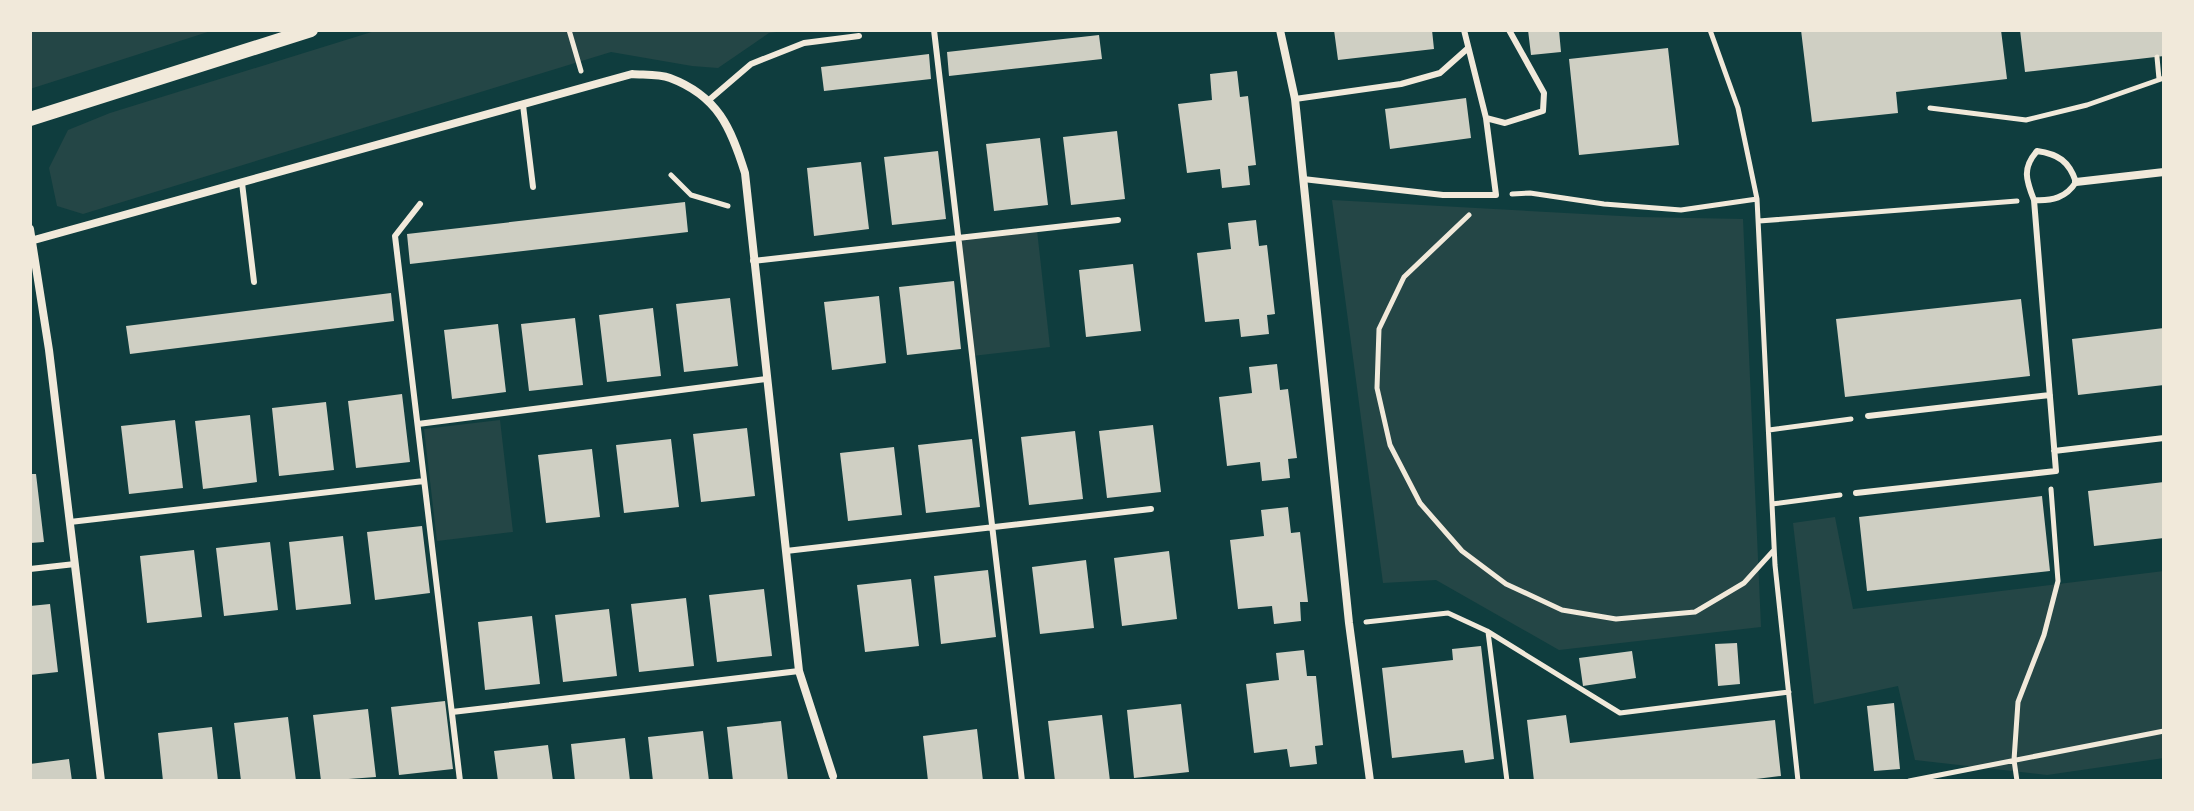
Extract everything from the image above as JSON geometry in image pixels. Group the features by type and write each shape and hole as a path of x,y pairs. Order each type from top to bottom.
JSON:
{"street":[{"path":"30,119 311,30"},
{"path":"1280,30 1295,99 1349,623 1370,781"},
{"path":"34,240 632,74 669,78 709,100 733,132 745,173 799,671 833,778"},
{"path":"2076,182 2164,172"},
{"path":"30,229 34,240 101,781"}],"lane":[{"path":"934,30 1022,781"},
{"path":"1303,179 1443,195 1496,195 1486,118 1464,30"},
{"path":"1486,118 1505,123 1543,111 1544,93 1509,30"},
{"path":"709,100 751,64 804,43 859,36"},
{"path":"1295,99 1401,84 1440,73 1467,49"},
{"path":"523,105 533,187"},
{"path":"1856,493 2056,471 2034,200 2025,169 2037,151 2063,159 2072,168 2076,182 2070,192 2049,201 2034,200"},
{"path":"242,183 254,282"},
{"path":"420,204 395,236 460,781"},
{"path":"753,261 1118,220"},
{"path":"418,424 766,379"},
{"path":"1868,416 2050,395"},
{"path":"2054,451 2164,438"},
{"path":"70,522 424,481"},
{"path":"786,551 1151,509"},
{"path":"30,569 75,564"},
{"path":"452,712 799,671"}],"path":[{"path":"569,30 586,87"},
{"path":"1710,30 1738,108 1757,199 1774,550 1798,781"},
{"path":"1930,108 2026,120 2087,105 2161,78 2157,57"},
{"path":"671,175 691,195 749,213"},
{"path":"1757,199 1681,210 1604,204 1530,193 1496,195 1456,226 1404,277 1379,329 1377,388 1390,445 1420,503 1462,551 1506,584 1562,610 1616,619 1695,612 1744,583 1774,550"},
{"path":"1759,221 2034,200"},
{"path":"1769,430 1868,416"},
{"path":"2017,781 2014,760 2018,702 2044,635 2058,581 2050,472"},
{"path":"1772,504 1856,493"},
{"path":"1349,623 1448,613 1487,631 1620,713 1789,692"},
{"path":"1487,631 1507,781"},
{"path":"1909,781 2164,731"}],"shaded area":[{"path":"30,30 214,30 30,89"},
{"path":"378,30 791,30 769,33 718,68 611,52 83,214 57,206 49,168 68,130 110,113"},
{"path":"1332,200 1639,217 1743,219 1761,627 1559,650 1436,580 1383,583"},
{"path":"1037,230 1050,347 972,356 958,239"},
{"path":"500,420 513,532 437,541 424,429"},
{"path":"1835,517 1853,609 2164,571 2164,758 2047,775 1915,760 1898,686 1814,704 1793,523"}],"building":[{"path":"1334,30 1432,30 1434,49 1338,60"},
{"path":"1528,30 1559,30 1561,52 1531,55"},
{"path":"1801,30 2001,30 2007,79 1896,92 1898,113 1812,122"},
{"path":"2020,30 2164,30 2164,56 2025,72"},
{"path":"1099,35 1102,59 949,76 947,52"},
{"path":"1668,48 1679,145 1579,155 1569,59"},
{"path":"929,54 931,79 824,91 821,67"},
{"path":"1237,71 1240,97 1248,96 1256,165 1248,166 1250,185 1222,188 1220,169 1187,173 1178,104 1212,100 1210,74"},
{"path":"1466,98 1471,138 1390,149 1385,109"},
{"path":"1117,131 1125,199 1071,205 1063,137"},
{"path":"1040,138 1048,205 994,211 986,144"},
{"path":"938,151 946,219 892,225 884,157"},
{"path":"861,162 869,229 814,236 807,168"},
{"path":"685,202 688,232 410,264 407,234"},
{"path":"1256,220 1259,246 1267,245 1275,314 1267,315 1269,334 1241,337 1239,319 1205,322 1197,253 1231,249 1228,223"},
{"path":"1133,264 1141,331 1086,337 1079,270"},
{"path":"954,281 961,349 907,355 899,287"},
{"path":"391,293 394,321 130,354 126,326"},
{"path":"879,296 886,363 832,370 824,302"},
{"path":"730,298 738,366 684,372 676,304"},
{"path":"2021,299 2030,376 1845,397 1836,319"},
{"path":"653,308 661,376 607,382 599,315"},
{"path":"575,318 583,385 529,391 521,324"},
{"path":"498,324 506,392 452,399 444,330"},
{"path":"2164,328 2164,385 2078,395 2072,339"},
{"path":"1277,364 1280,390 1288,389 1297,458 1288,459 1290,478 1262,481 1260,462 1227,466 1219,397 1252,393 1249,367"},
{"path":"402,394 410,462 356,468 348,401"},
{"path":"326,402 334,470 279,476 272,408"},
{"path":"250,415 257,482 203,489 195,421"},
{"path":"175,420 183,488 129,494 121,426"},
{"path":"1153,425 1161,492 1107,498 1099,431"},
{"path":"747,428 755,496 701,502 693,434"},
{"path":"1075,431 1083,499 1029,505 1021,437"},
{"path":"671,439 679,507 624,513 616,445"},
{"path":"972,439 980,507 926,513 918,445"},
{"path":"894,447 902,515 848,521 840,453"},
{"path":"592,449 600,517 546,523 538,455"},
{"path":"30,474 36,474 44,542 30,543"},
{"path":"2164,482 2164,538 2094,546 2088,491"},
{"path":"2042,496 2050,571 1867,591 1859,517"},
{"path":"1288,507 1291,533 1300,532 1308,602 1300,602 1301,621 1274,624 1272,606 1238,609 1230,540 1264,536 1261,510"},
{"path":"422,526 430,593 375,600 367,532"},
{"path":"343,536 351,604 296,610 289,542"},
{"path":"270,542 278,610 224,616 216,548"},
{"path":"194,550 202,617 147,623 140,556"},
{"path":"1169,551 1177,619 1122,626 1114,558"},
{"path":"1086,560 1094,628 1040,634 1032,567"},
{"path":"988,570 996,637 941,644 934,576"},
{"path":"911,579 919,646 865,652 857,585"},
{"path":"764,589 772,656 717,662 709,595"},
{"path":"686,598 694,666 639,672 631,604"},
{"path":"50,604 58,672 30,675 30,606"},
{"path":"609,609 617,676 563,682 555,615"},
{"path":"532,616 540,684 485,690 478,622"},
{"path":"1737,643 1740,684 1718,686 1715,644"},
{"path":"1481,646 1494,759 1465,763 1463,750 1392,758 1382,668 1453,660 1452,649"},
{"path":"1304,650 1307,676 1316,676 1323,745 1315,746 1317,764 1290,767 1287,749 1254,753 1246,684 1279,680 1276,653"},
{"path":"1632,651 1636,678 1583,686 1579,658"},
{"path":"445,701 453,769 399,775 391,707"},
{"path":"1894,703 1900,769 1874,771 1867,706"},
{"path":"1181,704 1189,772 1134,778 1127,710"},
{"path":"368,709 376,777 321,781 313,715"},
{"path":"1102,715 1110,781 1055,781 1048,721"},
{"path":"1566,715 1570,743 1775,720 1781,776 1740,781 1534,781 1527,720"},
{"path":"288,717 296,781 241,781 234,723"},
{"path":"781,721 788,781 733,781 727,727"},
{"path":"212,727 218,781 163,781 158,733"},
{"path":"977,729 983,781 928,781 923,736"},
{"path":"703,731 709,781 653,781 648,737"},
{"path":"625,738 630,781 575,781 571,744"},
{"path":"548,745 553,781 498,781 494,751"},
{"path":"69,759 72,781 30,781 30,764"}]}
